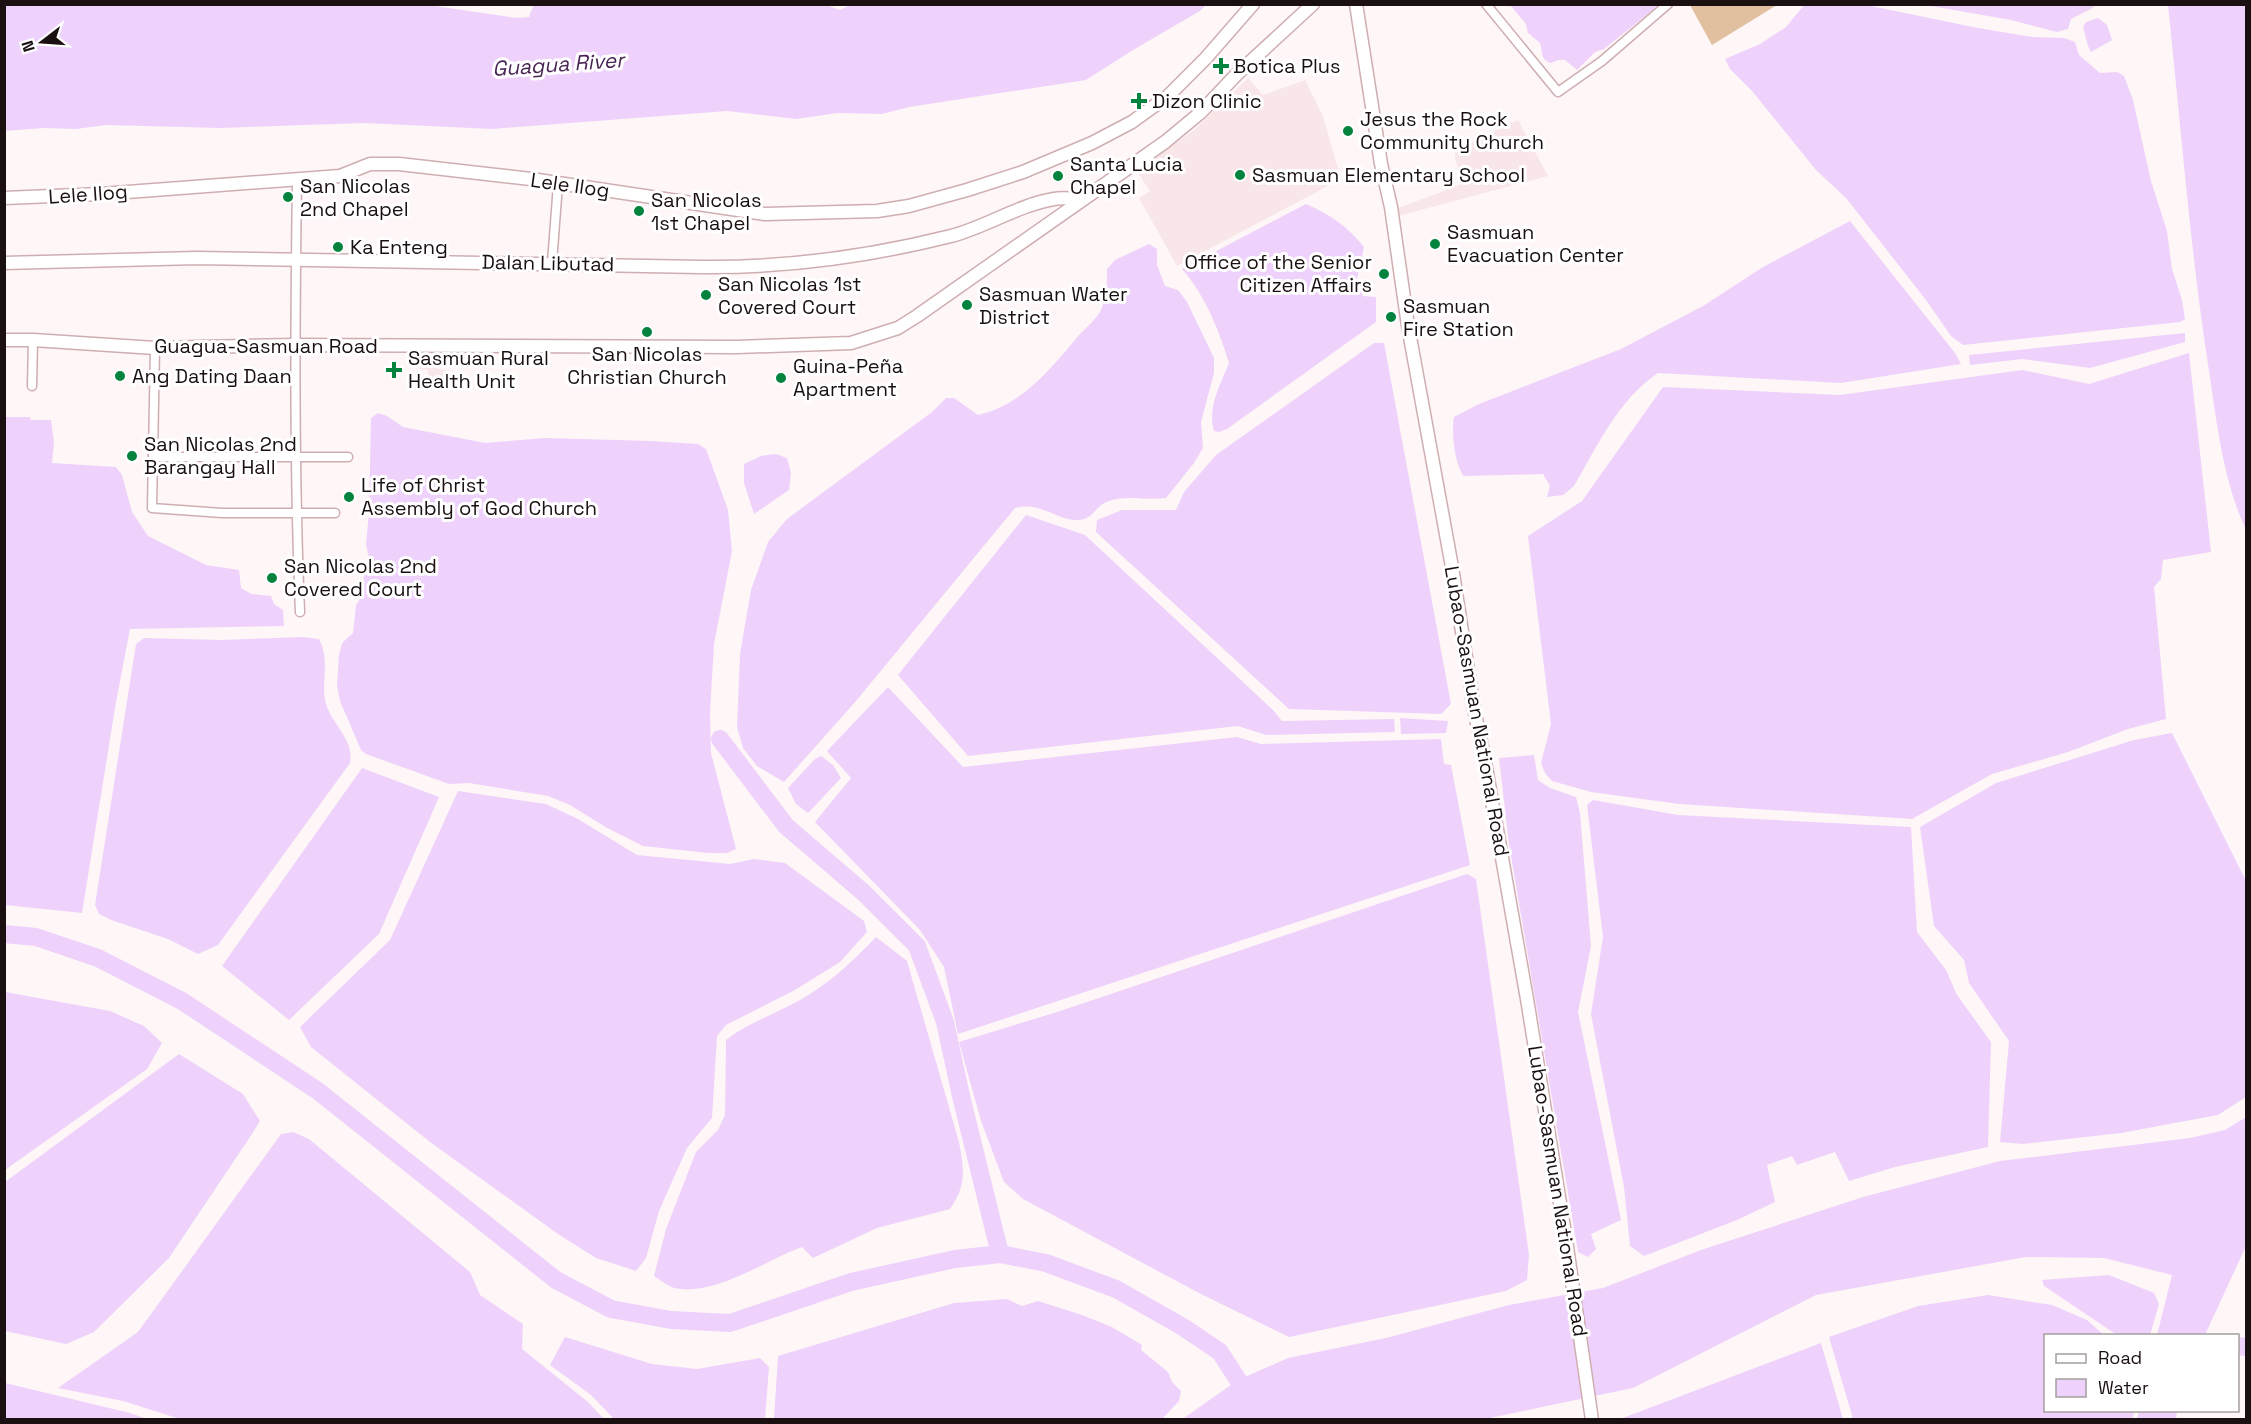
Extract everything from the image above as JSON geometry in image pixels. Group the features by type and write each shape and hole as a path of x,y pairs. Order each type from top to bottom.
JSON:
{"main road":[{"name":"Lele Ilog","path":"4,198 90,195 340,176 370,164 399,164 765,214 877,211 909,206 1023,172 1092,143 1132,122 1168,96 1206,58 1253,4"},
{"name":"Guagua-Sasmuan Road","path":"4,340 155,348 294,345 738,347 851,343 898,328 1165,142 1200,113 1236,75 1313,4"},
{"name":"Lubao-Sasmuan National Road","path":"1356,4 1408,326 1437,477 1474,709 1526,988 1592,1419"},
{"name":"Dalan Libutad","path":"4,263 197,258 746,267 824,261 907,247 968,231 1032,204 1056,198 1081,199"}],"street":[{"path":"1486,4 1558,92 1602,61 1668,4"},
{"path":"297,179 294,345 300,612"},
{"path":"552,263 558,184"},
{"path":"33,340 33,386"},
{"path":"155,348 153,508 222,513 335,513"},
{"path":"153,457 348,457"}],"shaded area":[{"path":"1690,5 1777,5 1712,45"},
{"name":"Sasmuan Elementary School","path":"1248,78 1263,95 1305,80 1323,116 1341,179 1177,266 1139,198 1150,191 1136,170 1193,131"},
{"path":"1518,120 1548,176 1398,216 1396,209 1462,184 1455,150"},
{"path":"420,355 438,356 438,369 447,370 447,387 428,387 428,370 420,369"}],"water":[{"name":"Guagua River","path":"534,4 823,4 840,10 852,4 1206,5 1200,11 1086,80 909,107 882,114 838,113 796,119 727,111 492,129 365,123 220,128 106,125 76,129 44,128 5,131 5,5 428,5 516,18 529,17"},
{"path":"1805,4 1866,5 2032,37 2064,38 2075,42 2079,55 2100,73 2117,72 2124,76 2133,100 2151,181 2167,231 2172,269 2182,300 2185,319 2180,322 1963,345 1951,336 1926,300 1846,198 1816,170 1752,91 1730,69 1725,59 1760,44 1786,27"},
{"path":"2094,4 2093,8 2071,19 2068,29 2057,32 2011,20 1925,5"},
{"path":"1510,5 1659,5 1604,49 1595,52 1577,70 1565,60 1551,63 1545,60 1540,43 1528,33 1526,24"},
{"path":"2168,5 2246,5 2246,530 2226,472 2202,326"},
{"path":"2098,18 2107,25 2112,40 2091,52 2083,27 2086,22"},
{"path":"1306,204 1338,222 1364,247 1357,279 1363,296 1376,297 1376,322 1227,429 1214,431 1213,405 1229,363 1210,313 1198,290 1182,269"},
{"path":"1850,221 1955,353 1961,364 1841,383 1658,373 1631,396 1620,410 1574,486 1563,495 1547,497 1550,486 1543,474 1464,476 1458,465 1454,448 1454,417 1479,404 1621,349 1703,306 1763,267"},
{"path":"1149,244 1157,249 1157,265 1165,286 1178,290 1187,302 1214,358 1214,373 1201,422 1203,448 1194,463 1166,498 1113,500 1102,504 1084,519 1063,518 1033,507 1015,508 856,701 784,782 757,766 743,748 737,727 740,654 751,590 768,542 787,519 932,412 946,398 954,398 978,415 1009,403 1022,394 1047,371 1099,313 1106,295 1107,269 1115,260"},
{"path":"2185,333 2185,342 2090,368 2022,359 1970,365 1969,355"},
{"path":"1374,343 1384,343 1451,704 1441,714 1289,709 1096,532 1097,520 1122,510 1176,510 1184,492 1216,455"},
{"path":"2189,353 2211,552 2163,560 2161,579 2154,587 2166,719 2128,729 2068,752 1992,774 1912,819 1679,804 1591,792 1552,781 1545,773 1541,763 1551,724 1528,536 1582,501 1663,387 1840,395 2022,370 2089,384"},
{"path":"378,413 403,427 485,443 545,438 698,444 706,449 728,510 732,551 714,644 710,713 711,753 736,849 727,853 708,853 643,846 607,828 570,805 548,796 469,783 449,784 366,754 361,750 340,701 337,686 342,643 353,633 356,605 363,595 364,569 370,563 366,544 371,418"},
{"path":"4,417 51,420 54,442 52,463 116,467 122,475 132,512 148,536 206,565 239,570 241,588 251,594 271,596 274,604 283,610 284,626 130,629 82,913 5,905"},
{"path":"776,454 787,458 791,473 789,490 754,514 744,483 744,464 761,456"},
{"path":"1026,515 1085,535 1273,710 1282,721 1394,719 1395,732 1266,735 1238,726 968,756 898,675"},
{"path":"302,637 319,639 325,664 326,704 349,747 350,763 218,945 198,954 168,939 99,914 95,905 136,644 144,638 221,640"},
{"path":"888,687 963,767 1237,737 1261,744 1441,739 1444,764 1451,765 1470,865 958,1034 944,967 920,930 815,822 851,778 827,751"},
{"path":"1400,718 1448,721 1446,733 1401,734"},
{"path":"2172,733 2246,881 2246,1097 2218,1115 2121,1133 2023,1144 2000,1142 2009,1041 1969,983 1964,960 1934,926 1920,827 1996,783 2134,740"},
{"path":"1534,755 1538,780 1550,788 1576,797 1580,813 1591,946 1578,1012 1621,1220 1591,1234 1596,1249 1588,1257 1578,1252 1509,844 1499,758"},
{"path":"821,756 833,765 841,778 808,813 796,804 788,788 815,759"},
{"path":"362,768 439,797 379,934 289,1020 222,966"},
{"path":"458,791 546,804 578,819 637,855 730,864 754,859 785,863 864,921 867,932 840,962 795,990 726,1025 717,1036 712,1118 687,1148 659,1211 646,1258 636,1271 596,1258 558,1234 430,1142 311,1047 300,1027 390,940"},
{"path":"1593,800 1678,815 1911,827 1917,932 1946,970 1957,995 1991,1042 1988,1147 1895,1167 1849,1181 1835,1152 1797,1165 1792,1156 1767,1165 1775,1202 1737,1220 1644,1256 1630,1246 1624,1187 1591,1014 1603,937 1587,805"},
{"path":"1467,874 1476,879 1529,1255 1527,1280 1506,1291 1289,1337 1199,1293 1023,1199 1004,1182 981,1121 959,1042 1057,1012"},
{"path":"876,937 907,961 959,1142 963,1177 959,1192 950,1209 877,1228 813,1258 802,1247 740,1276 706,1287 674,1288 654,1276 666,1229 696,1152 718,1130 725,1115 726,1040 821,986 850,963"},
{"path":"5,992 110,1011 144,1026 162,1043 147,1069 5,1170"},
{"path":"179,1054 243,1094 260,1121 252,1134 169,1258 94,1332 66,1344 5,1331 5,1182"},
{"path":"2246,1117 2246,1246 2205,1334 2157,1334 2172,1275 2104,1258 2026,1257 1816,1295 1633,1388 1485,1419 1181,1420 1238,1380 1288,1358 1386,1338 1509,1305 1603,1288 1701,1250 1863,1197 2000,1161 2190,1138 2225,1130"},
{"path":"293,1132 309,1139 470,1272 480,1295 523,1324 522,1349 588,1402 604,1419 180,1419 123,1401 58,1388 138,1332 281,1134"},
{"path":"2109,1275 2154,1293 2159,1304 2150,1334 2116,1334 2044,1286 2042,1280"},
{"path":"1988,1295 2052,1305 2087,1320 2103,1334 2044,1334 2044,1412 2135,1412 2132,1419 1853,1419 1829,1337 1918,1306"},
{"path":"1007,1299 1022,1306 1038,1301 1112,1327 1142,1345 1141,1350 1168,1372 1172,1382 1181,1391 1179,1401 1161,1420 774,1419 778,1356 954,1303"},
{"path":"565,1337 652,1364 697,1369 760,1358 769,1367 765,1419 614,1419 591,1395 550,1365"},
{"path":"1821,1343 1843,1419 1620,1419"},
{"path":"5,1383 130,1413 147,1419 5,1419"},
{"path":"2139,1412 2177,1412 2176,1419 2137,1419"}],"waterway":[{"path":"720,739 786,826 864,893 917,946 945,1022 1000,1254"},
{"path":"4,934 36,937 98,958 182,1001 318,1091 556,1280 611,1309 671,1320 730,1323 851,1282 955,1259 1000,1254 1046,1263 1116,1289 1183,1327 1220,1352 1253,1398"},
{"path":"2239,1346 2246,1347"}],"place":[{"name":"Botica Plus","path":"1221,66"},
{"name":"Dizon Clinic","path":"1139,101"},
{"name":"Jesus the Rock Community Church","path":"1348,131"},
{"name":"Sasmuan Elementary School","path":"1240,175"},
{"name":"Santa Lucia Chapel","path":"1058,176"},
{"name":"San Nicolas 2nd Chapel","path":"288,197"},
{"name":"San Nicolas 1st Chapel","path":"639,211"},
{"name":"Sasmuan Evacuation Center","path":"1435,244"},
{"name":"Ka Enteng","path":"338,247"},
{"name":"Office of the Senior Citizen Affairs","path":"1384,274"},
{"name":"San Nicolas 1st Covered Court","path":"706,295"},
{"name":"Sasmuan Water District","path":"967,305"},
{"name":"Sasmuan Fire Station","path":"1391,317"},
{"name":"San Nicolas Christian Church","path":"647,332"},
{"name":"Sasmuan Rural Health Unit","path":"394,370"},
{"name":"Ang Dating Daan","path":"120,376"},
{"name":"Guina-Peña Apartment","path":"781,378"},
{"name":"San Nicolas 2nd Barangay Hall","path":"132,456"},
{"name":"Life of Christ Assembly of God Church","path":"349,497"},
{"name":"San Nicolas 2nd Covered Court","path":"272,578"}]}
